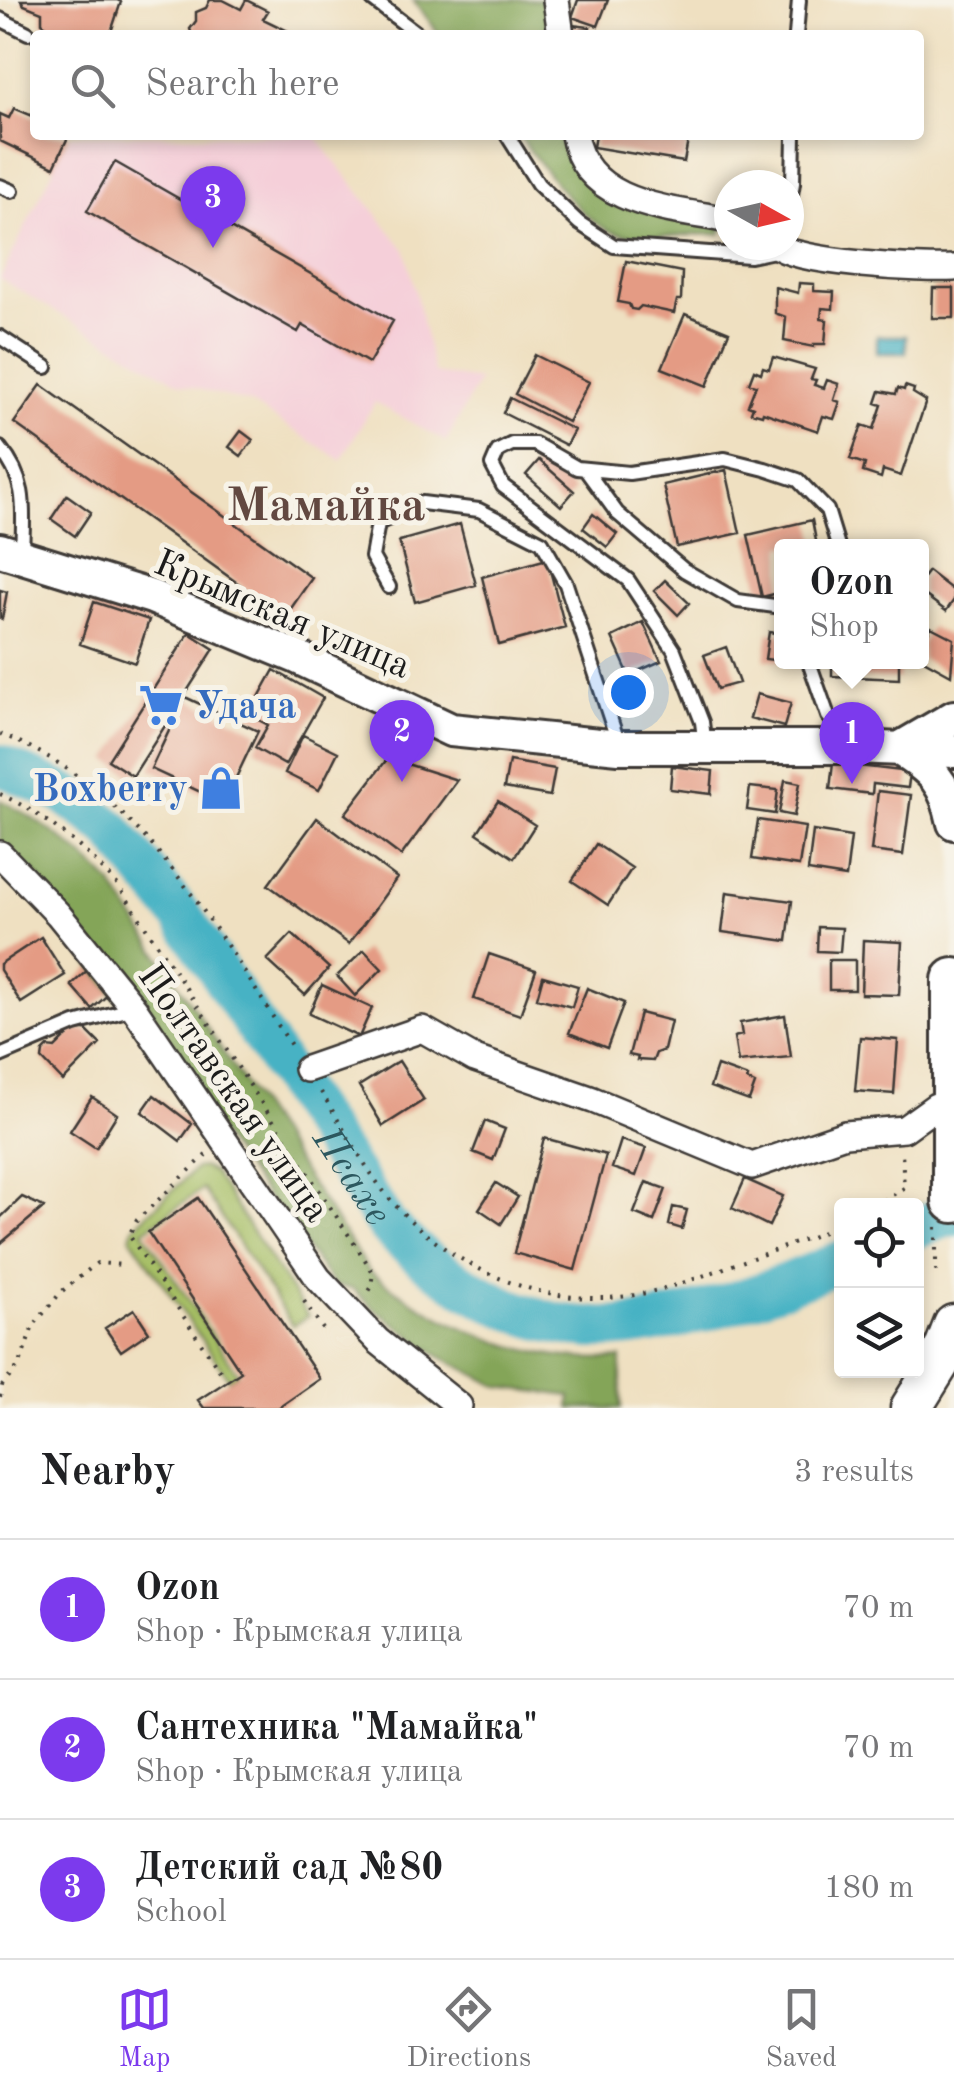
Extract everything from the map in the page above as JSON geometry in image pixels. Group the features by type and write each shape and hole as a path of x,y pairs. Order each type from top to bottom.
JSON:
{"highway":[{"path":"953,1178 954,980"}],"main road":[{"path":"911,1408 939,1364 954,1325"}],"street":[{"path":"556,0 559,30"},
{"path":"576,140 584,166 605,186 636,202 714,217"},
{"path":"804,251 925,270 954,268"},
{"name":"Крымская улица","path":"11,553 152,597 298,657 451,730 619,747 954,751"},
{"path":"954,717 900,749 941,781 954,822"},
{"name":"Полтавская улица","path":"0,854 58,914 134,1008 318,1278 378,1341 459,1406"},
{"name":"Полтавская улица","path":"306,1069 422,1030 474,1060 593,1100 752,1166 845,1134 904,1129 936,1106 954,1100"}],"lane":[{"path":"374,0 412,30"},
{"path":"796,30 799,0"},
{"path":"0,19 28,33"},
{"path":"511,140 538,184 579,224 614,246 714,253"},
{"path":"793,170 794,140"},
{"path":"0,337 46,367"},
{"path":"705,748 702,722 674,650 628,580 503,486 492,465 498,451 512,444 535,444 577,468 628,473 725,459 765,469 798,480 827,510 836,539"},
{"path":"0,448 16,467 23,499 11,553"},
{"path":"585,469 617,513 684,570 738,601 774,607"},
{"path":"388,587 372,557 378,524 422,503 479,510 542,542 566,584 619,747"},
{"path":"811,669 828,716 852,747"},
{"path":"0,1056 75,1024 134,1008"}],"path":[{"path":"0,734 24,743 80,776 120,810 162,857 219,934 394,1204 439,1244 525,1290 612,1298 651,1292 834,1227"},
{"path":"0,794 52,823 84,848 118,885 373,1272 367,1296 347,1308"},
{"path":"888,1198 904,1188 903,1154 890,1132"},
{"path":"206,1155 136,1220 129,1235 222,1374"},
{"path":"0,1397 2,1386 20,1364 33,1326 60,1292 98,1263 124,1265"}],"shaded area":[{"path":"68,140 318,140 406,251 434,373 479,380 446,442 375,402 341,460 250,403 180,384 0,279"}],"green space":[{"path":"413,0 545,0 547,30 436,30"},
{"path":"522,140 560,140 565,156 588,183 714,224 714,234 621,234 597,224 572,202"},
{"path":"0,800 59,837 111,883 369,1271 426,1309 487,1338 553,1355 621,1358 621,1408 570,1408 571,1396 499,1387 439,1356 353,1289 334,1285 0,846"},
{"path":"196,1168 213,1172 308,1316 293,1326 203,1189 143,1231 238,1374 229,1379 131,1238 134,1227"}],"water":[{"path":"877,336 906,336 906,353 877,353"}],"building":[{"path":"21,0 121,2 112,30 52,30 42,23 42,12"},
{"path":"210,0 223,0 241,9 246,0 268,11 263,19 286,30 190,30 196,12 206,8"},
{"path":"578,0 608,0 598,26 572,17"},
{"path":"572,25 590,27 590,30 571,30"},
{"path":"14,108 30,115 30,140 67,140 54,167 0,141 0,114 9,118"},
{"path":"594,140 688,140 684,162 593,147"},
{"path":"115,162 393,321 369,363 302,325 298,332 87,211"},
{"path":"626,261 682,272 681,300 677,300 674,313 641,306 631,309 629,304 618,302"},
{"path":"799,283 814,284 814,291 834,292 833,309 822,308 821,319 827,320 825,344 814,347 784,341 786,317 775,313 775,287 798,293"},
{"path":"933,288 954,288 954,318 932,318"},
{"path":"685,314 729,332 707,386 662,368"},
{"path":"535,355 589,382 568,422 515,394"},
{"path":"773,357 815,369 811,379 816,380 814,385 824,388 827,380 839,384 834,400 840,402 834,419 823,416 818,431 763,412 751,412 753,407 748,405 756,385 749,383 754,370 761,373 763,367 769,369"},
{"path":"41,385 312,578 285,617 14,423"},
{"path":"905,386 926,401 901,476 883,470 881,478 863,472 865,464 850,459 862,425 874,429 882,405 876,403 880,391 896,394 898,388 904,390"},
{"path":"510,398 574,430 566,445 503,413"},
{"path":"241,431 253,440 241,456 229,447"},
{"path":"539,460 574,491 561,506 526,475"},
{"path":"726,470 740,533 677,547 663,485"},
{"path":"67,495 91,512 75,536 51,519"},
{"path":"593,514 617,534 607,547 583,528"},
{"path":"812,520 816,539 774,539 774,594 762,597 748,535"},
{"path":"460,524 476,585 415,602 399,541"},
{"path":"547,559 565,627 499,645 482,577"},
{"path":"929,572 954,591 954,600 946,611 929,598"},
{"path":"665,580 689,603 678,615 654,591"},
{"path":"0,590 7,592 2,619 0,618"},
{"path":"94,602 149,620 135,663 80,644"},
{"path":"643,622 661,661 629,675 612,637"},
{"path":"931,627 954,639 951,675 929,663"},
{"path":"769,632 774,633 774,660 765,659"},
{"name":"Удача","path":"189,633 214,649 133,776 108,760"},
{"path":"726,647 739,683 717,689 704,655"},
{"path":"832,669 899,669 899,679 832,676"},
{"path":"274,670 323,698 285,765 255,748 268,725 249,715"},
{"path":"757,694 791,703 784,727 750,718"},
{"path":"185,697 258,731 224,803 151,769"},
{"path":"303,735 338,752 319,790 285,773"},
{"path":"388,758 457,780 401,856 345,814"},
{"path":"509,761 555,769 550,796 504,788"},
{"path":"833,763 910,772 908,788 873,784 872,794 830,789"},
{"path":"672,766 713,771 711,794 670,789"},
{"path":"785,780 800,783 794,816 779,813"},
{"path":"750,787 778,790 775,814 747,810"},
{"path":"878,791 911,795 903,855 871,851"},
{"path":"498,801 535,825 514,858 477,833"},
{"path":"317,818 397,878 349,944 268,885"},
{"path":"758,820 805,827 799,866 752,859"},
{"path":"813,831 851,837 846,877 808,871"},
{"path":"596,844 632,868 608,905 572,881"},
{"path":"727,892 792,901 787,941 722,932"},
{"path":"818,927 842,928 840,952 817,951"},
{"path":"292,934 329,968 305,995 267,960"},
{"path":"41,937 65,975 21,1003 0,964"},
{"path":"863,940 902,942 899,995 861,994"},
{"path":"364,950 382,969 355,996 337,976"},
{"path":"489,954 536,970 520,1015 474,999"},
{"path":"829,960 855,960 855,990 829,990"},
{"path":"90,968 111,992 92,1009 71,985"},
{"path":"543,976 578,986 572,1007 537,998"},
{"path":"322,985 372,1008 359,1037 309,1014"},
{"path":"587,988 624,1003 607,1048 569,1033"},
{"path":"640,1013 671,1021 664,1050 656,1053 653,1061 629,1055"},
{"path":"785,1015 791,1057 738,1062 734,1037 742,1035 740,1023"},
{"path":"73,1030 86,1030 100,1044 63,1081 42,1059 43,1052 48,1047 55,1048"},
{"path":"860,1037 898,1040 894,1094 855,1091"},
{"path":"399,1061 424,1100 383,1126 359,1086"},
{"path":"717,1066 748,1077 755,1084 749,1101 710,1087"},
{"path":"154,1095 192,1124 180,1141 142,1112"},
{"path":"92,1097 117,1114 96,1148 70,1131"},
{"path":"485,1121 505,1129 493,1160 473,1152"},
{"path":"544,1138 606,1155 575,1270 514,1253"},
{"path":"621,1140 646,1148 636,1176 612,1168"},
{"path":"745,1179 783,1196 769,1226 732,1208"},
{"path":"646,1182 666,1189 654,1221 634,1213"},
{"path":"496,1183 518,1197 501,1224 479,1209"},
{"path":"22,1197 44,1207 0,1244 0,1218"},
{"path":"198,1198 320,1379 278,1408 204,1408 198,1400 241,1372 148,1232"},
{"path":"673,1207 687,1210 682,1229 669,1225"},
{"path":"134,1309 149,1332 121,1351 105,1328"}],"waterway":[{"name":"Псахе","path":"0,765 65,794 111,829 182,916 387,1226 459,1283 515,1311 575,1326 605,1328 694,1314 834,1264"},
{"name":"Псахе","path":"924,1225 954,1214"}],"place":[{"name":"Детский сад №80","path":"213,248"},
{"name":"Удача","path":"161,705"},
{"name":"Сантехника \"Мамайка\"","path":"402,782"},
{"name":"Ozon","path":"852,784"},
{"name":"Boxberry","path":"221,788"}],"district":[{"name":"Мамайка","path":"326,503"}]}
